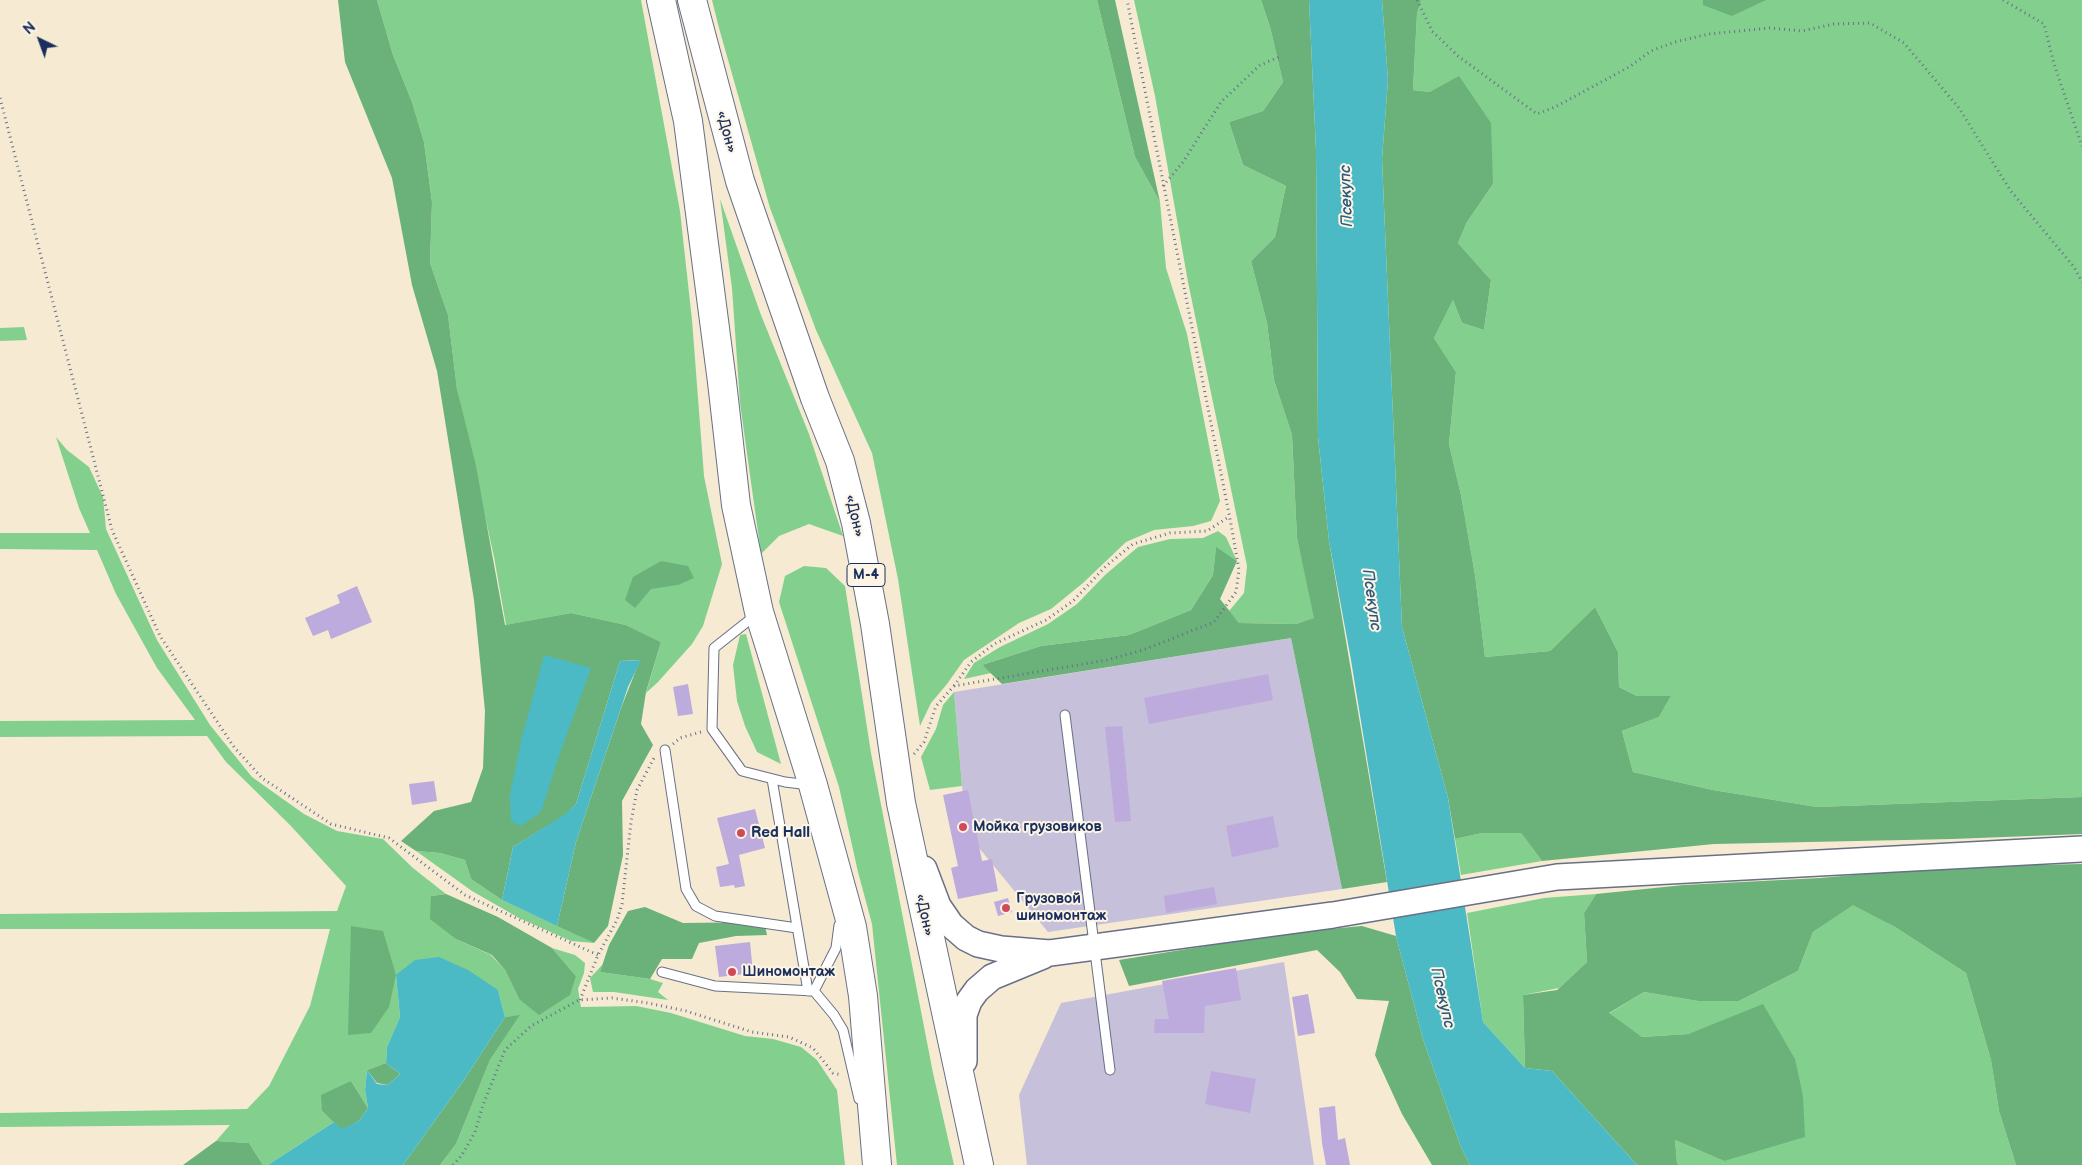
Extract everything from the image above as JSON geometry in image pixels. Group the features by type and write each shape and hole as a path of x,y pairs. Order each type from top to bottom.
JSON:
{"highway":[{"path":"661,0 688,121 736,505 759,612 813,785 852,927 859,970 876,1165"},
{"name":"«Дон»","path":"692,0 740,182 815,398 840,461 856,522 875,624 901,803 966,1114 979,1165"}],"main road":[{"name":"М-4","path":"901,803 938,906 951,926 966,938 978,944 1022,952 1050,953"},
{"path":"1050,953 1333,914 1557,877 2082,850"},
{"name":"М-4","path":"966,1114 963,1048 964,1015 969,1001 977,990 992,977 1050,953"}],"lane":[{"path":"759,612 714,648 712,729 742,772 813,785"},
{"path":"1065,715 1110,1070"},
{"path":"664,750 686,888 696,906 715,916 797,928"},
{"path":"772,779 797,928 811,991 834,1015 843,1030 876,1165"},
{"path":"811,991 836,948 839,935 839,916 827,833"},
{"path":"662,972 716,986 811,991"}],"path":[{"path":"954,686 1107,660 1143,650 1214,622 1236,592 1239,570 1230,516 1127,0"},
{"path":"1417,0 1432,31 1458,56 1537,114 1555,107 1629,67 1651,51 1675,42 1709,34 1769,28 1802,31 1834,24 1870,23 1904,43 1959,108 2010,190 2074,267 2082,282"},
{"path":"2003,0 2044,24 2054,64 2082,146"},
{"path":"1163,187 1183,162 1222,102 1260,65 1282,56"},
{"path":"0,98 112,530 160,636 234,747 262,778 331,824 388,838 465,895 598,955"},
{"path":"897,776 924,742 936,706 954,686 970,662 994,644 1046,620 1073,602 1106,566 1133,544 1170,533 1207,531 1230,516"},
{"path":"580,1000 598,955 617,920 622,904 637,790 654,757 680,738 712,729"},
{"path":"453,1165 462,1155 475,1132 483,1105 505,1050 531,1026 580,1000 612,998 648,1003 686,1011 752,1032 789,1037 813,1048 833,1073 854,1078"}],"shaded area":[{"path":"1291,638 1342,889 1048,932 966,832 954,692"},
{"path":"1284,962 1314,1165 1027,1165 1019,1095 1061,1003"}],"green space":[{"path":"338,0 377,0 393,55 412,102 424,142 432,202 430,263 448,315 457,389 476,466 505,625 571,613 626,625 661,642 646,692 641,724 653,745 622,801 623,855 608,926 594,943 557,926 576,842 621,708 640,660 620,661 576,804 565,815 513,847 502,900 471,879 465,860 440,853 416,851 401,841 434,811 471,802 483,768 485,711 474,600 437,371 412,285 392,178 345,62"},
{"path":"377,0 641,0 680,211 692,320 704,476 722,564 703,626 692,644 646,693 661,642 626,625 571,613 506,625 494,557 457,389 448,315 430,263 432,202 424,142 412,102 393,55"},
{"path":"712,0 1097,0 1135,157 1160,202 1166,268 1187,334 1220,501 1211,521 1193,526 1154,530 1126,542 1083,583 1051,609 1019,623 964,660 931,703 920,726 898,579 872,453 816,330 770,208"},
{"path":"1097,0 1115,0 1160,202 1135,157"},
{"path":"1134,0 1261,0 1270,27 1283,82 1263,111 1229,122 1243,165 1286,186 1275,237 1251,261 1267,323 1274,380 1292,435 1297,538 1315,618 1296,624 1239,623 1229,611 1244,593 1247,566 1188,282 1155,96"},
{"path":"1261,0 1309,0 1316,150 1318,437 1329,541 1387,882 1342,889 1291,638 1002,684 982,665 1041,646 1129,635 1191,610 1213,575 1216,547 1237,561 1220,599 1239,623 1296,624 1314,618 1297,538 1292,435 1274,380 1267,323 1251,261 1275,237 1286,186 1243,165 1229,122 1263,111 1283,82 1270,27"},
{"path":"1382,0 1421,0 1417,14 1413,90 1430,92 1459,76 1491,123 1493,184 1467,222 1458,243 1491,280 1484,330 1462,323 1453,300 1434,338 1456,372 1449,444 1461,495 1475,575 1485,657 1550,651 1595,607 1618,652 1619,687 1637,696 1671,696 1659,717 1622,731 1633,772 1713,790 1817,807 2082,797 2082,834 1714,844 1542,861 1521,833 1482,833 1455,839 1448,798 1402,627 1382,159 1388,80"},
{"path":"1421,0 2082,0 2082,797 1817,807 1713,790 1633,772 1622,731 1659,717 1671,696 1637,696 1619,687 1618,652 1595,607 1550,651 1485,657 1475,575 1461,495 1449,444 1456,372 1434,338 1453,300 1462,323 1484,330 1491,280 1458,243 1467,222 1493,184 1430,92 1413,90 1417,14"},
{"path":"1703,0 1766,0 1732,16 1703,5"},
{"path":"720,199 761,315 809,434 843,536 809,524 779,536 761,554 740,403 732,288"},
{"path":"24,327 27,340 0,341 0,328"},
{"path":"56,437 67,450 89,467 103,497 106,529 157,640 210,725 252,777 304,814 337,831 383,839 413,868 446,894 431,896 456,939 491,955 505,970 519,999 576,976 552,948 575,955 585,963 584,973 578,989 581,1007 636,1006 671,1013 745,1036 773,1039 801,1047 817,1060 837,1090 845,1165 440,1165 456,1144 490,1060 519,1016 505,1017 498,990 396,975 400,1017 387,1047 386,1063 367,1070 365,1090 368,1108 351,1081 322,1111 334,1122 268,1165 263,1165 249,1143 216,1141 230,1125 0,1127 0,1113 247,1109 269,1086 310,1006 330,929 0,929 0,914 337,911 346,886 290,825 226,762 207,736 0,737 0,721 195,720 157,668 116,594 97,550 0,549 0,533 90,533 79,508"},
{"path":"1218,531 1226,537 1237,561 1216,548 1213,575 1191,610 1129,635 1041,646 982,665 991,673 964,679 974,663 1000,647 1048,624 1077,604 1105,575 1138,547 1170,539 1203,538"},
{"path":"661,561 688,566 694,578 678,585 651,589 635,608 625,600 633,577"},
{"path":"804,566 826,568 845,586 871,753 933,1073 954,1165 897,1165 872,924 839,787 779,602 785,576"},
{"path":"746,634 781,764 757,752 745,726 737,701 733,665 740,635"},
{"path":"954,692 962,786 930,790 921,757 936,729 943,705"},
{"path":"1482,833 1521,833 1542,861 1461,875 1455,839"},
{"path":"416,851 440,853 465,860 471,879 502,900 594,943 571,941 519,918 472,891"},
{"path":"2082,864 2082,1165 2016,1165 1999,1111 1991,1060 1966,973 1895,927 1853,905 1813,932 1798,971 1739,1001 1698,1001 1644,992 1609,1013 1642,1037 1688,1034 1763,1004 1795,1059 1803,1096 1805,1137 1724,1161 1675,1140 1677,1163 1679,1165 1637,1165 1552,1071 1525,1068 1523,995 1557,990 1587,962 1584,913 1596,894 1684,885 1820,878 1943,867"},
{"path":"446,894 498,917 552,948 576,976 570,995 539,1015 519,999 505,970 492,955 456,939 430,919 431,896"},
{"path":"1596,894 1584,913 1587,962 1559,988 1523,995 1525,1068 1483,1022 1467,913 1544,898"},
{"path":"1853,904 1895,927 1966,973 1991,1060 1999,1111 2016,1165 1679,1165 1677,1163 1675,1140 1724,1161 1763,1005 1688,1034 1642,1037 1608,1014 1644,992 1698,1001 1739,1001 1798,971 1813,932"},
{"path":"645,907 683,923 764,922 767,935 736,936 699,943 692,959 662,959 650,979 600,972 609,945 628,911"},
{"path":"351,926 383,931 396,975 389,1007 371,1033 348,1035"},
{"path":"1362,926 1396,936 1423,1039 1461,1147 1470,1165 1432,1165 1402,1114 1375,1055 1389,1001 1357,999 1340,972 1317,950 1129,986 1119,960 1286,933"},
{"path":"603,964 600,972 650,979 663,983 658,992 668,1000 614,992 593,992 590,978"},
{"path":"520,1015 490,1060 456,1144 440,1165 403,1165 464,1080 505,1017"},
{"path":"386,1063 400,1074 388,1085 377,1083 367,1070"},
{"path":"351,1081 368,1108 359,1121 342,1130 322,1111 321,1095"},
{"path":"216,1141 249,1143 263,1165 183,1165"}],"water":[{"name":"Псекупс","path":"1309,0 1382,0 1388,80 1382,159 1402,627 1448,798 1483,1022 1525,1068 1552,1071 1637,1165 1470,1165 1461,1147 1423,1039 1396,936 1351,660 1329,541 1318,437 1316,150"},
{"path":"544,655 591,668 541,812 521,826 511,821 510,795 521,741"},
{"path":"641,660 628,687 576,842 557,926 502,900 513,847 564,815 576,804 620,661"},
{"path":"439,957 468,970 498,990 505,1017 464,1080 403,1165 268,1165 334,1122 342,1129 359,1121 368,1108 365,1090 367,1070 377,1084 388,1085 400,1074 386,1063 387,1047 400,1017 396,975 415,960"}],"building":[{"path":"357,586 372,622 331,639 328,630 313,636 305,618 340,603 337,595"},
{"path":"1268,674 1273,700 1149,724 1144,698"},
{"path":"688,684 693,714 678,716 673,687"},
{"path":"1122,726 1131,821 1115,822 1105,727"},
{"path":"434,781 437,801 412,805 409,784"},
{"name":"Мойка грузовиков","path":"968,790 982,861 992,859 998,891 958,899 951,868 958,866 943,795"},
{"name":"Red Hall","path":"755,809 765,848 739,855 745,886 735,888 734,885 720,887 716,867 729,864 717,818"},
{"path":"1273,816 1279,847 1232,857 1226,826"},
{"path":"1214,887 1217,904 1166,913 1164,896"},
{"path":"1008,898 1012,912 998,916 994,902"},
{"path":"750,942 753,973 719,977 715,946"},
{"path":"1236,968 1241,1000 1205,1006 1204,1033 1154,1033 1155,1019 1169,1019 1162,981"},
{"path":"1308,994 1315,1033 1298,1036 1292,997"},
{"path":"1211,1071 1256,1079 1250,1113 1205,1104"},
{"path":"1335,1106 1338,1140 1345,1138 1350,1165 1326,1165 1319,1108"}],"place":[{"name":"Мойка грузовиков","path":"963,827"},
{"name":"Red Hall","path":"741,833"},
{"name":"Грузовой шиномонтаж","path":"1006,908"},
{"name":"Шиномонтаж","path":"732,972"}]}
